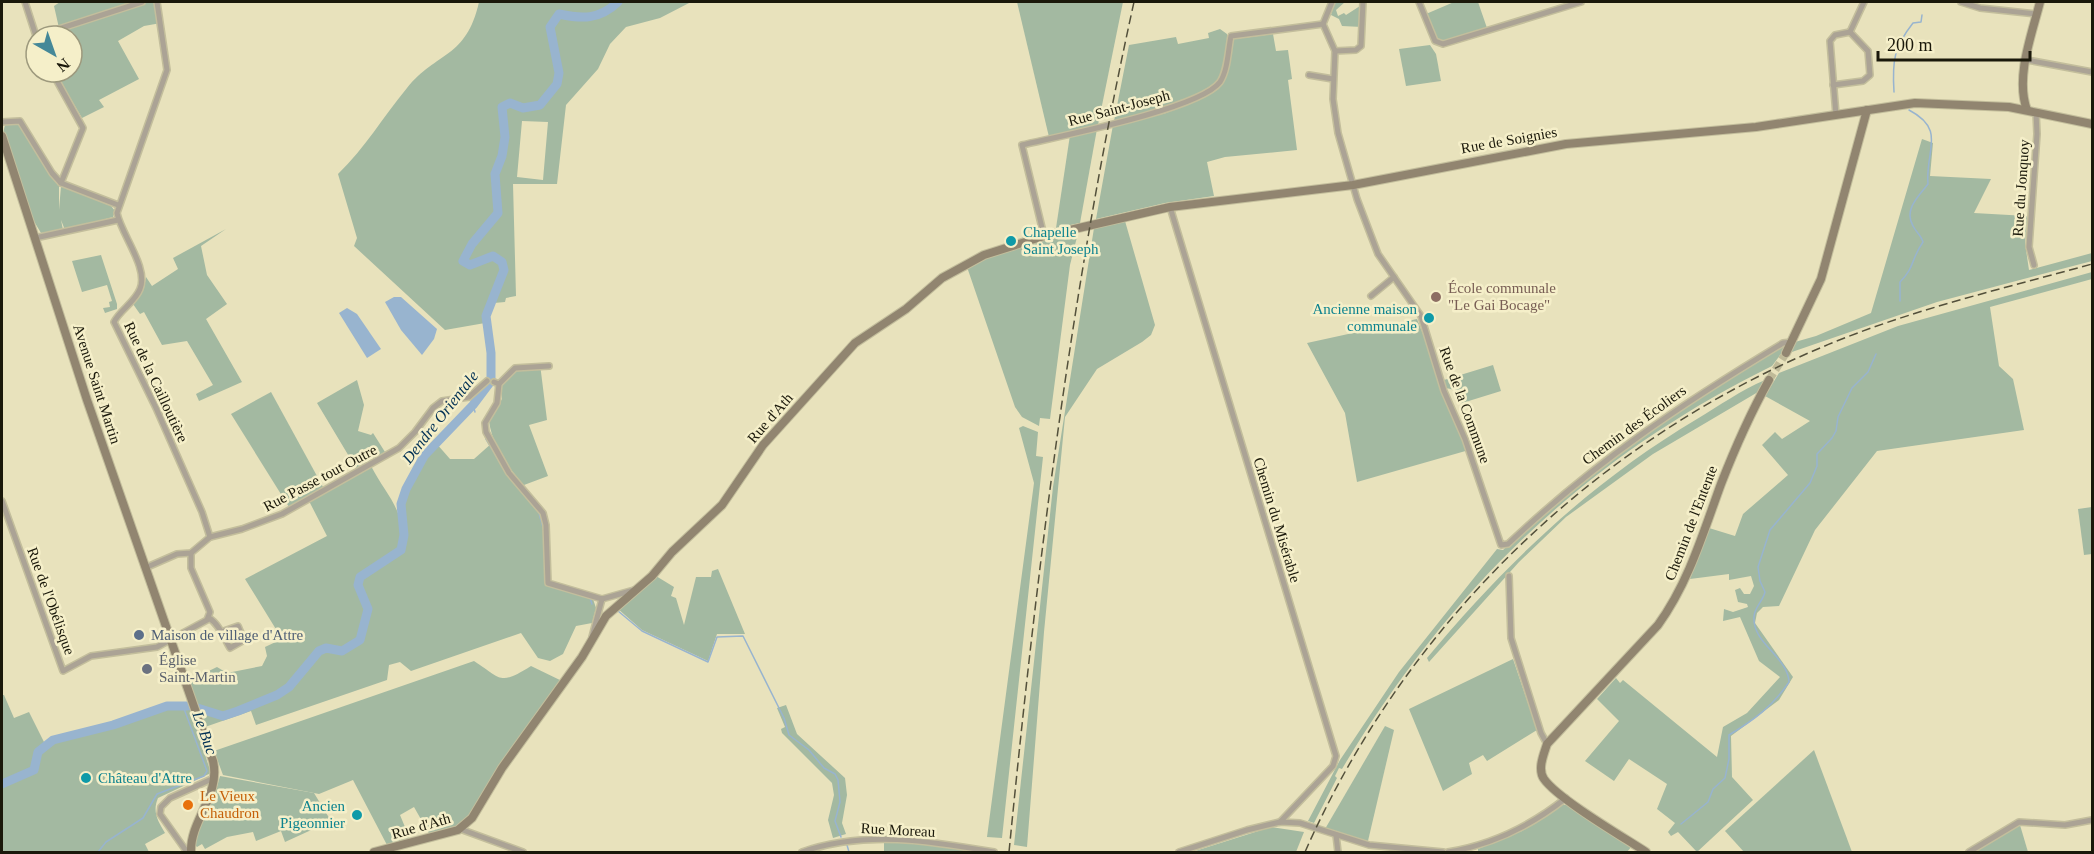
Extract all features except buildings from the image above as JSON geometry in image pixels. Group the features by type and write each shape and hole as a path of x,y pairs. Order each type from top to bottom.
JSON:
{"street":[{"path":"25,2 33,24"},
{"path":"74,24 142,2"},
{"name":"Rue de la Cailloutière","path":"157,2 167,70 118,205 118,220 140,268 142,279 136,296 114,322 156,408 202,512 210,537"},
{"path":"1332,2 1323,24 1335,51 1358,49 1361,46 1363,2"},
{"path":"1419,2 1430,33 1435,41 1443,44 1581,2"},
{"path":"1851,32 1864,2"},
{"path":"1961,2 1980,8 2037,14"},
{"path":"2007,2 2007,10"},
{"path":"2022,109 2027,60 2040,2"},
{"name":"Rue Saint-Joseph","path":"1044,236 1022,145 1168,110 1220,82 1231,36 1323,24"},
{"path":"1833,85 1863,81 1870,75 1868,51 1851,32"},
{"path":"1836,115 1830,41 1835,35 1851,32"},
{"name":"Rue de la Commune","path":"1335,51 1333,79 1338,133 1353,185 1375,248 1421,316 1444,391 1465,439 1503,546"},
{"path":"2027,60 2092,72"},
{"path":"1309,75 1333,79"},
{"path":"59,84 83,128 61,183"},
{"name":"Rue de Soignies","path":"942,278 984,255 1044,236 1170,207 1353,185 1566,144 1756,127 1915,103 2022,109 2092,124"},
{"path":"1786,353 1821,279 1867,110"},
{"name":"Rue du Jonquoy","path":"2034,265 2029,247 2037,134 2036,112"},
{"path":"2,122 16,120 23,125 52,173 61,183 118,205"},
{"name":"Avenue Saint Martin","path":"2,135 146,568 213,761 214,778"},
{"name":"Chemin du Misérable","path":"1170,207 1336,756 1333,766 1280,822"},
{"path":"35,238 118,220"},
{"path":"1371,296 1394,277"},
{"name":"Rue d'Ath","path":"374,852 460,829 472,818 502,768 582,657 606,616 651,576 672,552 722,506 763,445 855,343 906,309 942,278"},
{"name":"Chemin des Écoliers","path":"1503,546 1569,488 1661,419 1783,344 1792,342"},
{"path":"549,366 515,368 496,383 497,403 485,423 486,432 509,473 543,513 546,525 548,584 602,599"},
{"name":"Chemin de l'Entente","path":"1547,744 1658,625 1673,604 1690,570 1734,449 1769,380"},
{"name":"Rue Passe tout Outre","path":"146,568 177,554 191,553 210,537 273,518 388,455 409,439 434,407 442,401 469,397 487,381"},
{"name":"Rue de l'Obélisque","path":"2,501 63,671 91,656 146,650 171,640"},
{"path":"191,553 191,567 210,612 209,618 230,648 244,640 238,626 220,632"},
{"path":"1509,576 1511,638 1515,656 1547,744 1542,773 1544,780 1566,798 1646,852"},
{"name":"Rue d'Ath","path":"591,639 602,599 634,590"},
{"path":"171,640 209,618"},
{"path":"189,852 194,832 211,794 214,778"},
{"path":"189,852 160,814 161,807 170,798 214,778"},
{"path":"1448,852 1472,848 1520,828 1566,798"},
{"path":"1969,852 2019,822 2065,825 2092,820"},
{"path":"1179,852 1280,822 1300,824 1369,845 1443,852"},
{"path":"460,829 523,852"},
{"path":"1336,835 1338,852"},
{"name":"Rue Moreau","path":"802,852 852,840 876,839 951,845 994,852"}],"green space":[{"path":"60,2 157,2 161,23 144,26 118,41 139,79 99,100 104,107 82,118 62,84 84,84 84,24 58,24 54,6"},
{"path":"479,2 691,2 660,18 626,27 610,44 598,69 566,105 557,184 513,184 516,296 506,298 505,302 494,303 490,316 485,317 485,323 445,330 354,246 357,238 338,174 407,88 418,76 458,45 473,21","holes":["522,121 548,122 543,180 517,177"]},
{"path":"1017,2 1123,2 1098,125 1049,137"},
{"path":"1335,2 1345,2 1336,10 1338,16 1344,13 1346,15 1360,6 1362,27 1342,26 1339,19 1331,15"},
{"path":"1454,2 1478,2 1487,28 1459,38 1439,41 1435,37 1426,14"},
{"path":"1220,29 1227,34 1225,64 1222,76 1210,88 1185,101 1114,121 1129,45 1176,37 1178,44 1209,38 1208,33"},
{"path":"1273,34 1276,51 1288,50 1292,79 1288,80 1297,150 1225,157 1207,162 1214,196 1165,203 1096,219 1113,125 1166,113 1216,89 1220,85 1234,39"},
{"path":"1430,45 1436,54 1441,81 1406,86 1399,49"},
{"path":"18,122 59,185 59,210 61,186 111,206 115,211 113,217 65,230 61,220 63,230 41,233 32,218 3,133 5,125"},
{"path":"1097,129 1080,223 1056,228 1070,135"},
{"path":"1922,139 1933,143 1930,176 1991,179 1974,213 2027,216 2025,243 2029,270 2092,253 2092,261 1937,302 1789,353 1795,342 1816,336 1871,313"},
{"path":"1125,221 1155,325 1151,335 1142,342 1097,369 1065,417 1044,632 1027,847 1014,845 1053,487 1094,228"},
{"path":"226,229 201,246 207,275 227,304 206,319 242,382 199,401 196,394 213,385 187,341 162,345 144,312 140,314 133,304 144,288 146,277 152,286 178,269 173,258"},
{"path":"1078,233 1070,265 1050,419 1040,418 1039,426 1022,417 1015,407 967,267 1021,246"},
{"path":"101,255 117,304 117,309 105,313 103,308 110,307 109,302 112,301 107,285 82,292 72,261"},
{"path":"2092,272 2092,279 1990,307 1999,366 2013,379 2024,430 1877,451 1815,530 1779,606 1763,607 1757,613 1755,623 1793,677 1779,700 1731,736 1732,777 1753,800 1697,852 1678,832 1671,836 1668,832 1675,823 1657,809 1667,784 1629,759 1614,781 1585,761 1619,721 1597,699 1616,678 1620,683 1623,680 1717,757 1723,727 1747,713 1780,677 1759,661 1740,617 1723,621 1724,609 1733,612 1748,607 1747,604 1738,602 1735,590 1740,588 1744,594 1750,594 1754,586 1751,576 1729,580 1729,574 1690,579 1709,528 1735,536 1743,514 1788,475 1762,445 1775,432 1782,439 1810,421 1765,396 1779,373 1898,326"},
{"path":"1417,319 1469,450 1357,482 1345,413 1307,343"},
{"path":"1784,346 1786,347 1772,366 1704,403 1641,443 1582,487 1527,535 1476,587 1428,644 1383,704 1342,769 1339,768 1335,776 1337,778 1314,823 1308,821 1340,760 1399,672 1497,549 1503,550 1572,487 1703,393"},
{"path":"540,364 547,420 529,425 548,476 524,485 502,456 493,439 489,421 502,399 501,383 515,366"},
{"path":"1493,365 1501,391 1459,404 1455,390 1446,388 1444,380"},
{"path":"357,380 364,405 358,431 371,435 373,433 385,452 356,468 317,403"},
{"path":"1765,380 1758,392 1653,454 1566,517 1519,562 1429,662 1427,658 1487,590 1552,527 1586,498 1658,444 1739,393"},
{"path":"271,392 323,487 289,507 231,414"},
{"path":"1023,426 1038,432 1036,456 1043,457 1002,838 987,837 1034,483 1019,428"},
{"path":"436,443 450,459 474,459 492,443 502,461 543,513 545,584 592,596 596,608 592,623 576,626 563,654 550,661 538,658 521,633 411,671 400,662 389,665 387,680 256,725 251,711 205,727 188,681 217,667 227,673 262,666 267,656 265,647 282,639 245,579 327,536 309,501 371,466 399,515 402,534 402,499 419,465","holes":["402,537 401,550 388,560 377,562 400,549"]},
{"path":"2092,507 2092,554 2084,555 2078,509"},
{"path":"718,569 745,634 717,634 708,661 642,630 617,608 656,576 674,587 671,596 676,598 684,625 696,577 711,577 712,571"},
{"path":"1513,659 1537,730 1487,761 1483,755 1469,763 1472,774 1443,791 1409,709"},
{"path":"474,661 501,678 513,676 531,666 564,682 460,829 431,837 414,807 400,815 410,839 387,845 353,780 319,794 223,775 214,751"},
{"path":"2,695 14,718 29,712 45,744 167,706 189,706 211,773 158,798 156,812 165,833 145,844 149,852 2,852"},
{"path":"786,705 797,734 845,778 847,795 842,823 846,834 833,838 828,820 834,795 832,783 782,733 781,729 785,727 777,708"},
{"path":"1385,726 1394,730 1368,841 1325,829"},
{"path":"1814,750 1852,852 1744,852 1725,831"},
{"path":"220,776 314,793 331,821 285,842 281,831 256,841 253,832 227,837 205,849 202,844 197,847 195,845 197,836"},
{"path":"1562,805 1571,805 1632,846 1627,852 1478,852 1478,849 1522,831"},
{"path":"2020,825 2028,852 1975,852"},
{"path":"1271,827 1304,832 1296,852 1192,852"},
{"path":"884,839 951,845 979,852 884,852"}],"water":[{"path":"394,297 401,297 437,329 434,339 422,355 401,330 385,302"},
{"path":"347,308 357,314 381,349 367,358 339,313"}],"waterway":[{"name":"Dendre Orientale","path":"191,706 223,716 238,711 277,695 289,687 319,651 326,648 342,651 360,640 368,609 358,585 360,577 401,550 404,535 401,504 406,489 424,456 473,405 491,381 491,353 486,316 504,270 502,262 493,256 470,265 463,261 472,244 498,213 495,174 502,156 505,137 502,107 510,103 523,108 540,105 557,84 559,73 550,27 559,14 590,17 604,12 618,2"},
{"path":"1894,92 1893,72 1898,47 1913,23 1921,22 1922,15"},
{"path":"1900,301 1900,282 1908,272 1923,242 1910,220 1910,214 1911,208 1928,184 1932,142 1928,125 1909,110"},
{"path":"1681,824 1708,802 1713,789 1725,778 1729,759 1729,735 1762,712 1789,682 1783,665 1758,635 1755,626 1754,614 1765,592 1760,581 1758,567 1770,530 1810,483 1817,466 1817,454 1832,438 1836,431 1838,417 1852,388 1868,372 1876,354"},
{"name":"Dendre Orientale","path":"473,405 475,412"},
{"path":"486,439 504,469"},
{"path":"538,510 544,531"},
{"path":"548,586 590,598 592,604"},
{"path":"618,611 642,631 708,662 717,637 743,636 784,718 789,735 809,750 824,768 835,774 838,780 840,802 835,821 841,837"},
{"name":"Dendre Orientale","path":"2,784 34,770 38,752 53,740 113,725 167,706 187,706"},
{"name":"Le Buc","path":"98,852 106,842 143,818 157,794 204,776 207,771 183,706"},
{"path":"847,845 849,852"}],"tunnel":[{"path":"1769,380 1786,353"}],"railway":[{"path":"1009,852 1032,638 1059,425 1092,213 1134,2"},
{"path":"1305,852 1346,770 1394,693 1450,621 1511,554 1579,493 1652,439 1730,391 1813,351 1916,313 2092,264"}],"place":[{"name":"Chapelle Saint Joseph","path":"1011,241"},
{"name":"École communale \"Le Gai Bocage\"","path":"1436,297"},
{"name":"Ancienne maison communale","path":"1429,318"},
{"name":"Maison de village d'Attre","path":"139,635"},
{"name":"Église Saint-Martin","path":"147,669"},
{"name":"Château d'Attre","path":"86,778"},
{"name":"Le Vieux Chaudron","path":"188,805"},
{"name":"Ancien Pigeonnier","path":"357,815"}]}
